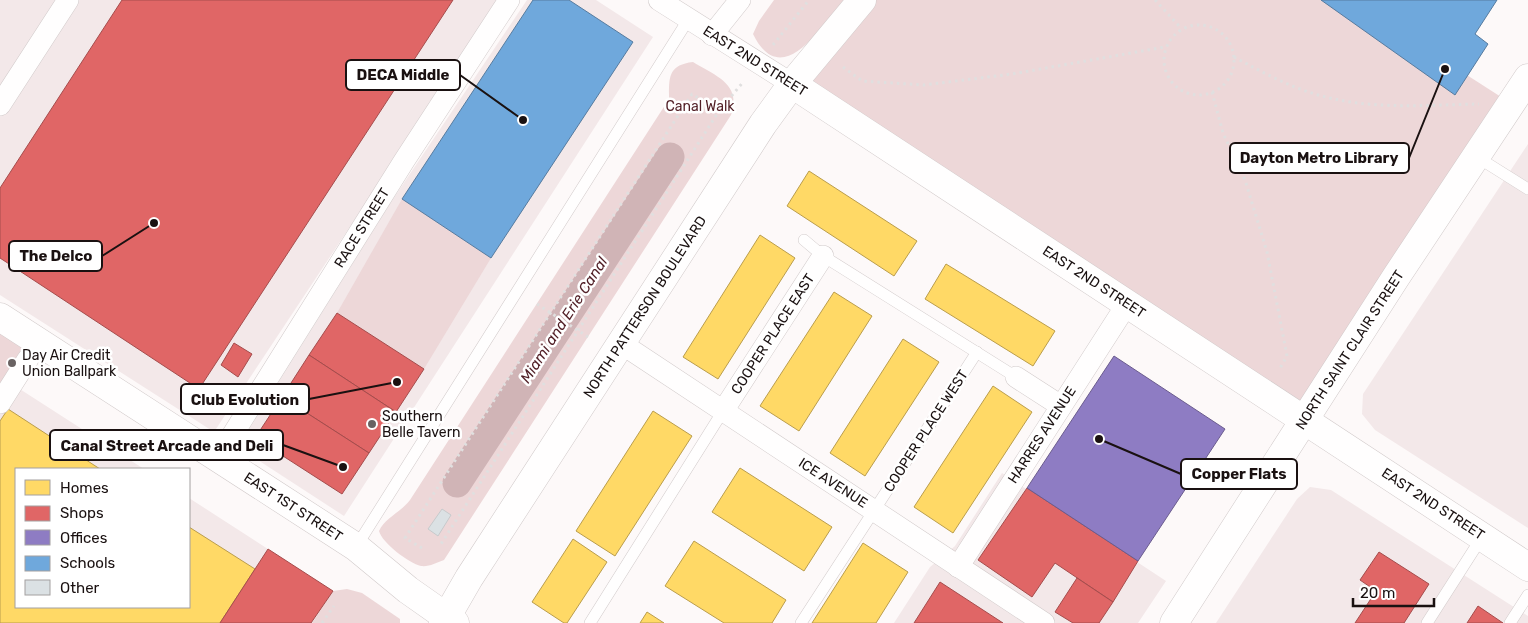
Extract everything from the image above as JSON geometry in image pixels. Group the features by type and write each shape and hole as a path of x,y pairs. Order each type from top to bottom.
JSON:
{"main road":[{"name":"NORTH PATTERSON BOULEVARD","path":"448,621 763,124 792,84 862,0"},
{"name":"NORTH SAINT CLAIR STREET","path":"1174,623 1396,277 1528,78"},
{"name":"EAST 2ND STREET","path":"792,84 1528,567"},
{"name":"EAST 1ST STREET","path":"0,317 356,547 448,621"}],"street":[{"path":"0,105 68,0"},
{"name":"RACE STREET","path":"218,458 394,178 509,0"},
{"name":"EAST 2ND STREET","path":"660,0 688,20 792,84"},
{"path":"712,35 740,0"},
{"name":"COOPER PLACE EAST","path":"723,411 823,256"},
{"name":"HARRES AVENUE","path":"958,567 1127,304"},
{"name":"ICE AVENUE","path":"622,344 1044,623"},
{"path":"0,403 28,359"},
{"path":"1016,377 1061,406"}],"lane":[{"path":"356,547 688,20"},
{"path":"1477,157 1528,189"},
{"path":"804,240 823,256 1016,377"},
{"name":"COOPER PLACE WEST","path":"801,623 977,352"},
{"path":"590,623 723,411"},
{"path":"1427,623 1482,537"},
{"path":"1510,623 1528,595"}],"path":[{"path":"775,42 809,0"},
{"path":"1155,0 1181,28"},
{"path":"1192,24 1216,28 1232,46 1234,57 1229,78 1222,87 1201,95 1189,94 1178,89 1170,80 1165,70 1163,58 1165,47 1172,36 1181,28 1192,24"},
{"path":"820,50 862,82 924,85 1012,74 1165,47"},
{"path":"1234,57 1272,78 1322,96 1386,106 1512,104"},
{"path":"1212,92 1223,133 1244,180 1267,252 1287,356 1264,394"},
{"path":"422,548 405,538 692,94 719,111 439,547"},
{"path":"537,304 588,337"},
{"path":"322,623 334,606"}],"shaded area":[{"path":"0,0 500,0 214,432 0,295"},
{"path":"527,0 596,0 653,37 344,516 238,447 391,202"},
{"path":"1528,144 1528,528 1375,430 1362,414 1363,394"},
{"path":"12,384 142,468 15,468 15,608 190,608 190,499 333,591 311,623 0,623 0,403"},
{"path":"1002,473 1166,581 1138,623 894,623 930,567 955,546"},
{"path":"1310,487 1331,490 1528,616 1528,623 1216,623 1297,499"}],"green space":[{"path":"774,0 844,0 825,24 801,49 789,56 776,57 764,51 753,34 759,21"},
{"path":"862,0 1350,0 1512,104 1304,420 792,84"},
{"name":"Canal Walk","path":"693,62 718,77 730,88 733,96 731,115 444,560 424,566 410,561 390,547 379,531 385,522 410,500 669,99 670,78 674,69"},
{"path":"402,199 491,258 424,369 337,313"},
{"name":"Day Air Credit Union Ballpark","path":"0,319 34,342 0,403"},
{"path":"347,589 362,593 400,619 400,623 312,623 333,591"}],"building: Homes":[{"path":"809,171 917,241 894,276 787,206"},
{"path":"760,235 795,258 718,379 683,357"},
{"path":"946,264 1055,331 1033,366 925,299"},
{"path":"834,292 872,316 799,431 760,406"},
{"path":"903,339 939,362 865,476 830,453"},
{"path":"993,386 1032,412 953,533 914,507"},
{"path":"8,409 98,468 15,468 15,608 190,608 190,528 255,569 220,623 0,623 0,421"},
{"path":"653,411 692,436 615,556 576,531"},
{"path":"740,468 832,527 804,571 712,512"},
{"path":"573,539 607,562 567,623 564,623 532,602"},
{"path":"694,541 786,600 772,623 724,623 665,586"},
{"path":"863,543 908,572 876,623 812,623"},
{"path":"647,612 664,623 640,623"}],"building: Shops":[{"path":"122,0 453,0 199,389 0,258 0,188"},
{"path":"337,313 424,369 396,412 309,355"},
{"path":"234,343 252,354 238,377 221,365"},
{"path":"309,355 396,412 369,453 282,397"},
{"path":"282,397 369,453 342,494 255,438"},
{"path":"1027,488 1138,561 1113,602 1055,563 1032,597 978,560"},
{"path":"268,549 333,591 311,623 220,623"},
{"path":"1379,552 1429,584 1404,623 1355,623 1376,591 1360,580"},
{"path":"1077,578 1113,602 1099,623 1073,623 1055,612"},
{"path":"940,582 1003,623 914,623"},
{"path":"1478,606 1503,623 1467,623"}],"building: Offices":[{"path":"1114,356 1225,429 1138,561 1027,488"}],"building: Schools":[{"path":"533,0 569,0 633,42 491,258 402,199"},
{"path":"1321,0 1497,0 1475,34 1488,44 1455,95"}],"building: Other":[{"path":"442,509 451,515 438,536 428,529"}],"waterway":[{"name":"Miami and Erie Canal","path":"457,483 670,157"}],"place":[{"name":"Dayton Metro Library","path":"1445,69"},
{"name":"DECA Middle","path":"523,120"},
{"name":"The Delco","path":"154,223"},
{"name":"Day Air Credit Union Ballpark","path":"12,363"},
{"name":"Club Evolution","path":"397,382"},
{"name":"Southern Belle Tavern","path":"372,424"},
{"name":"Copper Flats","path":"1099,439"},
{"name":"Canal Street Arcade and Deli","path":"343,467"}]}
